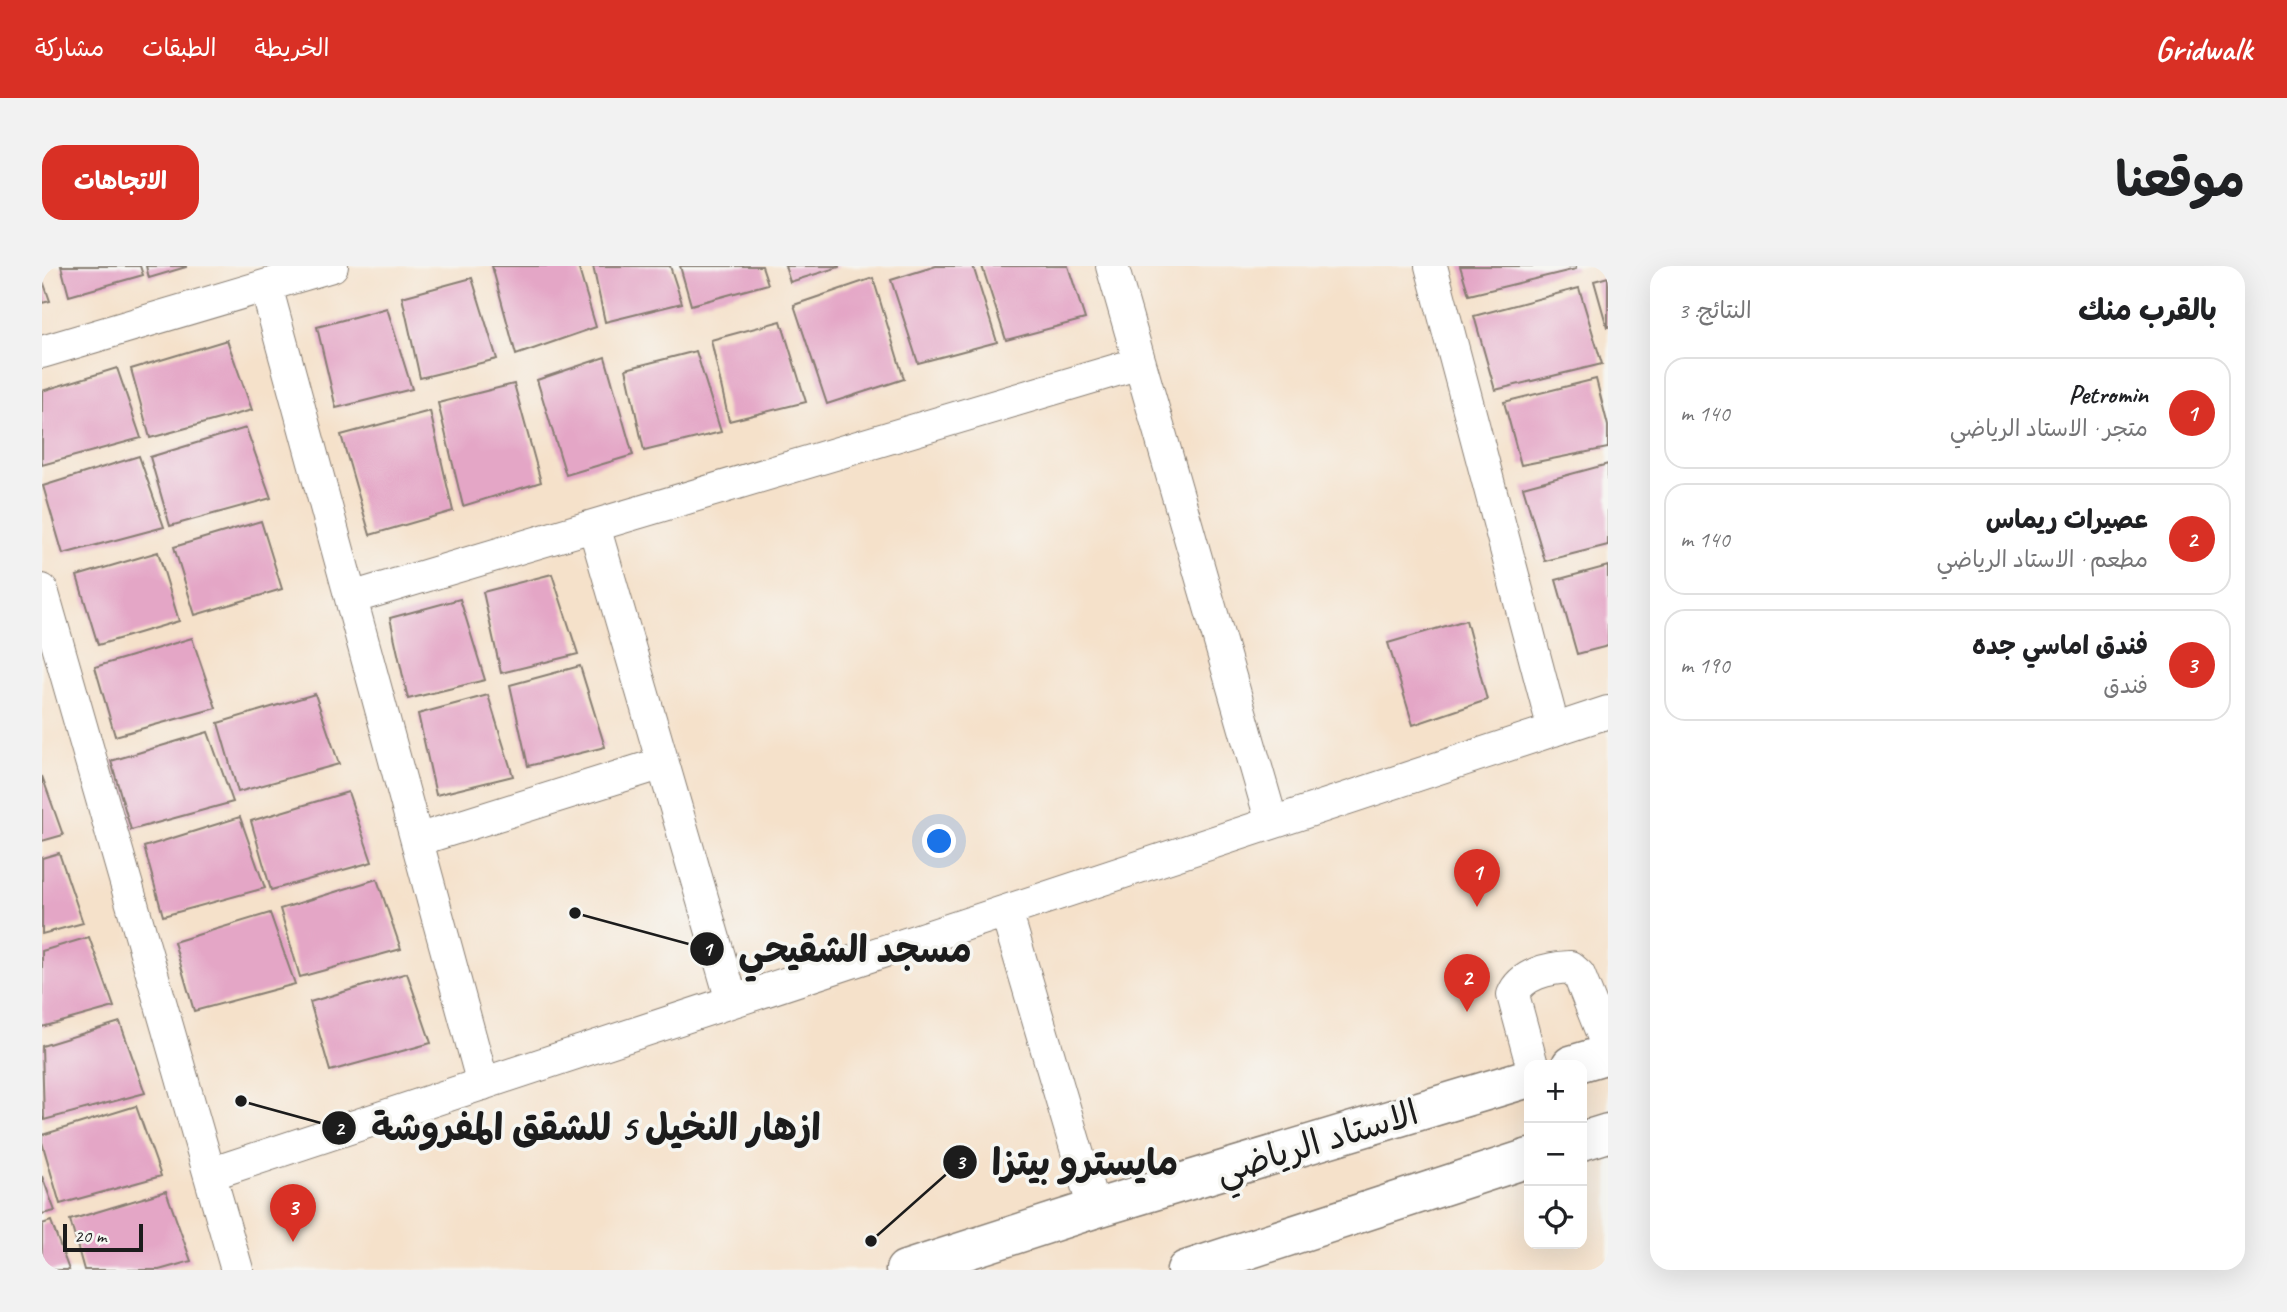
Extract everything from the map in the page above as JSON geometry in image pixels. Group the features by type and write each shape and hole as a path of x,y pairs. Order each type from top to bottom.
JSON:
{"main road":[{"path":"1587,1060 1608,1054"},
{"name":"الاستاد الرياضي","path":"905,1270 1094,1209 1524,1080"},
{"path":"1587,1139 1608,1133"},
{"path":"1186,1270 1524,1160"}],"street":[{"path":"42,352 332,266"},
{"path":"1112,266 1272,823"},
{"path":"1431,266 1554,730"},
{"path":"266,286 482,1084"},
{"path":"351,598 1140,363"},
{"path":"594,526 732,1002"},
{"path":"42,590 237,1270"},
{"path":"210,1174 1608,712"},
{"path":"417,840 663,763"},
{"path":"1006,911 1094,1209"},
{"path":"1531,1060 1513,995 1516,986 1527,977 1562,967 1570,967 1579,975 1608,1048"}],"building":[{"path":"61,266 140,266 143,275 69,296"},
{"path":"146,266 186,266 186,267 149,278"},
{"path":"492,266 578,266 596,327 516,355"},
{"path":"593,266 670,266 682,303 605,322"},
{"path":"680,266 762,266 768,284 691,305"},
{"path":"785,266 839,266 839,267 790,282"},
{"path":"936,266 973,266 997,342 918,363 891,280"},
{"path":"982,266 1068,266 1085,319 1006,340"},
{"path":"1460,266 1576,266 1576,269 1469,295"},
{"path":"1608,277 1608,327 1607,327 1594,281"},
{"path":"42,278 50,301 42,303"},
{"path":"472,278 497,359 420,378 402,297"},
{"path":"873,278 904,379 827,404 794,305"},
{"path":"1579,288 1602,364 1495,390 1474,316"},
{"path":"387,308 412,389 336,408 317,327"},
{"path":"781,321 806,402 729,421 711,340"},
{"path":"227,340 252,410 150,438 131,369"},
{"path":"696,351 721,432 644,451 626,369"},
{"path":"605,357 633,455 566,475 537,380"},
{"path":"117,368 141,438 42,465 42,391"},
{"path":"1596,379 1608,426 1608,448 1521,465 1504,402"},
{"path":"514,384 541,482 463,506 438,403"},
{"path":"430,411 453,511 370,535 341,435"},
{"path":"246,428 271,498 170,526 150,457"},
{"path":"139,456 164,527 63,554 43,486"},
{"path":"1608,464 1608,545 1545,561 1523,487"},
{"path":"261,521 282,589 195,615 174,547"},
{"path":"158,552 179,621 98,645 77,576"},
{"path":"1608,566 1608,646 1577,654 1556,580"},
{"path":"552,574 578,654 501,673 483,592"},
{"path":"460,599 485,680 408,699 390,618"},
{"path":"1466,620 1487,700 1413,725 1388,643"},
{"path":"192,638 216,708 115,736 95,667"},
{"path":"580,666 605,747 528,766 510,685"},
{"path":"315,694 339,764 238,792 218,723"},
{"path":"488,695 513,776 436,795 418,714"},
{"path":"208,732 233,802 131,830 111,761"},
{"path":"42,776 63,835 42,841"},
{"path":"348,792 372,862 271,890 251,821"},
{"path":"240,817 265,888 163,916 144,847"},
{"path":"59,853 83,923 42,934 42,858"},
{"path":"377,879 401,949 300,977 280,909"},
{"path":"270,913 295,984 194,1011 174,942"},
{"path":"89,937 114,1007 42,1027 42,951"},
{"path":"407,973 431,1043 330,1071 310,1002"},
{"path":"120,1022 145,1093 44,1120 42,1046"},
{"path":"136,1106 161,1176 60,1204 42,1135"},
{"path":"42,1176 55,1211 42,1214"},
{"path":"166,1191 191,1261 159,1270 84,1270 70,1220"},
{"path":"51,1221 69,1270 42,1270 42,1224"}],"place":[{"name":"Petromin","path":"1477,907"},
{"name":"مسجد الشقيحي","path":"575,913"},
{"name":"عصيرات ريماس","path":"1467,1012"},
{"name":"ازهار النخيل 5 للشقق المفروشة","path":"241,1101"},
{"name":"مايسترو بيتزا","path":"871,1241"},
{"name":"فندق اماسي جده","path":"293,1242"}]}
